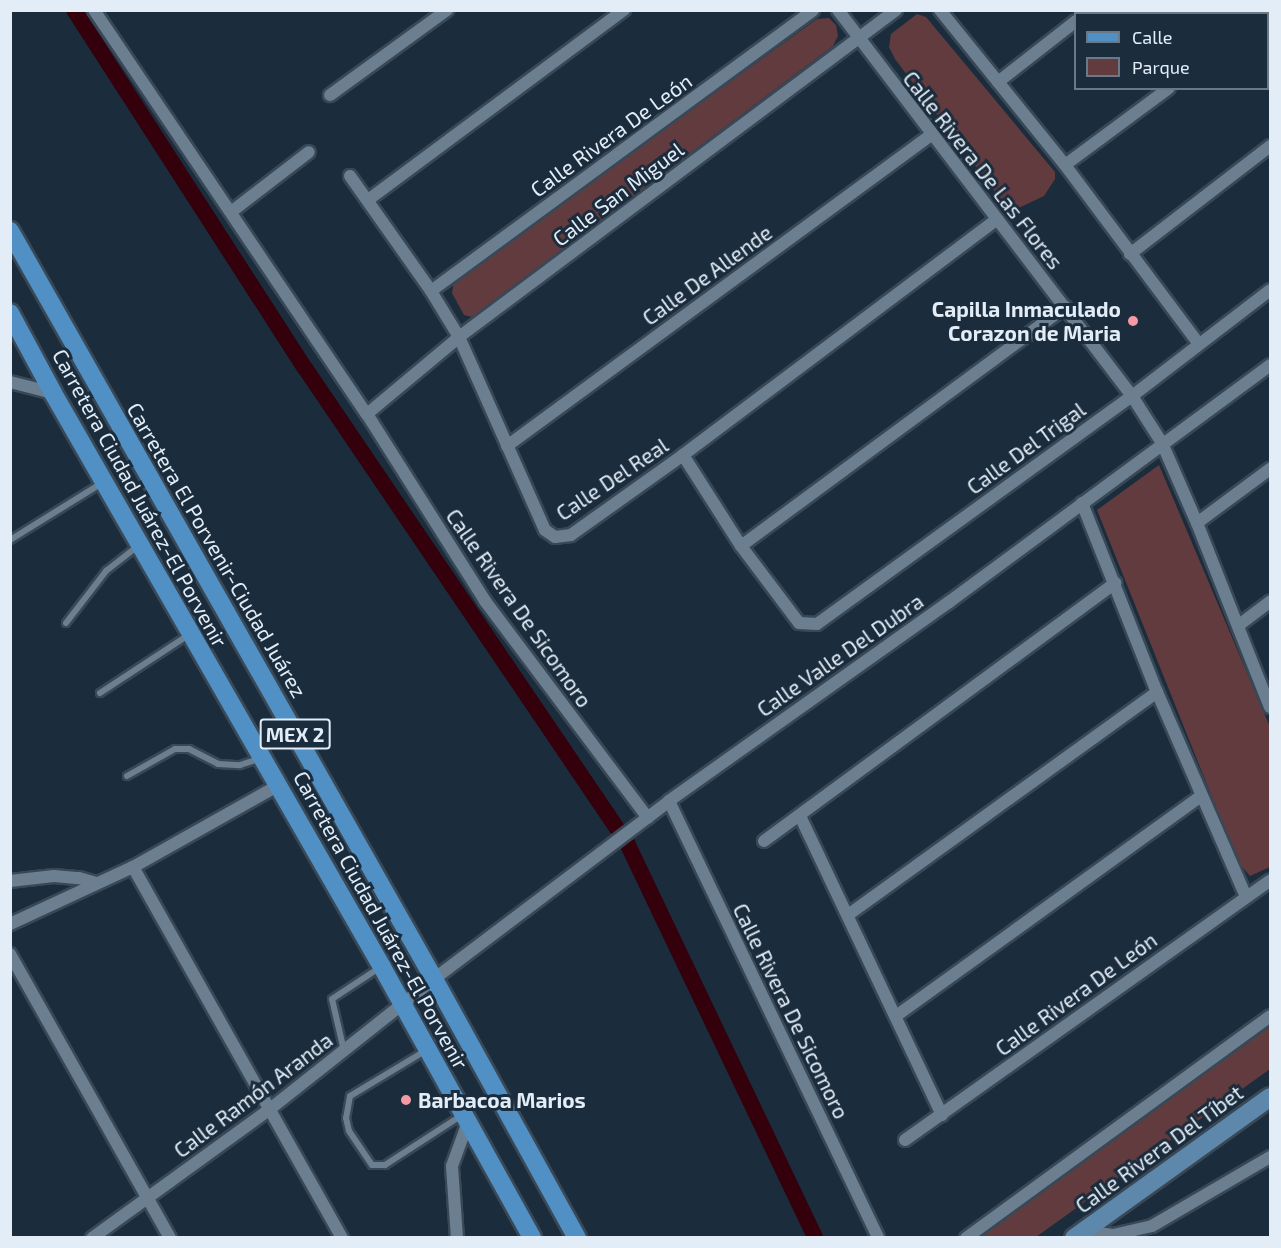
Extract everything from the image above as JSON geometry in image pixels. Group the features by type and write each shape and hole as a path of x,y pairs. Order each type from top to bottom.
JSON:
{"main road":[{"name":"Carretera El Porvenir-Ciudad Juárez","path":"10,231 434,979 577,1238"},
{"name":"Carretera Ciudad Juárez-El Porvenir","path":"10,313 190,634 404,1004 532,1238"}],"street":[{"name":"Calle Rivera De Sicomoro","path":"94,10 367,414 485,601 643,822"},
{"path":"330,95 447,10"},
{"path":"368,200 624,10"},
{"name":"Calle Rivera De León","path":"431,291 813,10"},
{"name":"Calle Rivera De Las Flores","path":"838,10 1132,396 1162,442 1239,625 1270,707"},
{"name":"Calle San Miguel","path":"367,414 459,337 859,40 896,10"},
{"path":"940,10 1065,165 1198,343"},
{"path":"998,82 1074,23"},
{"path":"1065,165 1166,90"},
{"name":"Calle De Allende","path":"507,447 931,135"},
{"path":"1130,254 1270,146"},
{"path":"231,212 309,152"},
{"name":"Calle Del Real","path":"350,176 431,291 459,337 545,530 555,537 571,535 682,455 996,220"},
{"name":"Calle Del Trigal","path":"741,546 799,622 810,626 818,624 1132,396 1198,343 1270,290"},
{"path":"682,455 741,546 1065,307"},
{"name":"Calle Valle Del Dubra","path":"434,979 669,801 949,602 1162,442 1270,366"},
{"path":"10,382 53,393"},
{"path":"1197,523 1270,469"},
{"path":"1082,503 1157,692 1246,897"},
{"path":"764,841 1114,583"},
{"path":"1239,625 1270,602"},
{"path":"848,915 1157,692"},
{"path":"10,924 133,867 279,785"},
{"path":"896,1016 1201,796"},
{"name":"Calle Rivera De Sicomoro","path":"669,801 878,1238"},
{"path":"800,816 942,1115"},
{"path":"133,867 342,1238"},
{"path":"10,881 54,876 78,878 96,883"},
{"name":"Calle Rivera De León","path":"905,1140 1270,881"},
{"path":"10,954 170,1238"},
{"name":"Calle Ramón Aranda","path":"92,1238 270,1109 434,979"},
{"path":"966,1238 1270,1016"},
{"name":"Calle Rivera Del Tíbet","path":"1079,1234 1270,1097"},
{"path":"457,1238 452,1166 466,1118"},
{"path":"1079,1234 1113,1234 1152,1226 1270,1157"}],"lane":[{"path":"10,540 104,482"},
{"path":"66,623 94,584 139,544"},
{"path":"100,693 190,634"},
{"path":"127,776 175,749 189,749 218,764 240,765 263,758"},
{"path":"344,1051 332,999 382,966"},
{"path":"428,1049 350,1096 346,1118 349,1131 372,1166 385,1165 466,1118"}],"green space":[{"path":"917,14 926,17 1055,172 1055,179 1044,196 1010,212 895,59 889,47 891,34"},
{"path":"829,18 836,25 838,36 833,46 472,317 464,315 452,293 454,281 817,19"},
{"path":"1159,465 1270,727 1270,867 1250,876 1238,862 1097,510"},
{"path":"1270,1024 1270,1069 1036,1237 977,1238"}],"waterway":[{"path":"74,10 305,368 627,843 815,1238"}],"place":[{"name":"Capilla Inmaculado Corazon de Maria","path":"1133,321"},
{"name":"Barbacoa Marios","path":"406,1100"}]}
